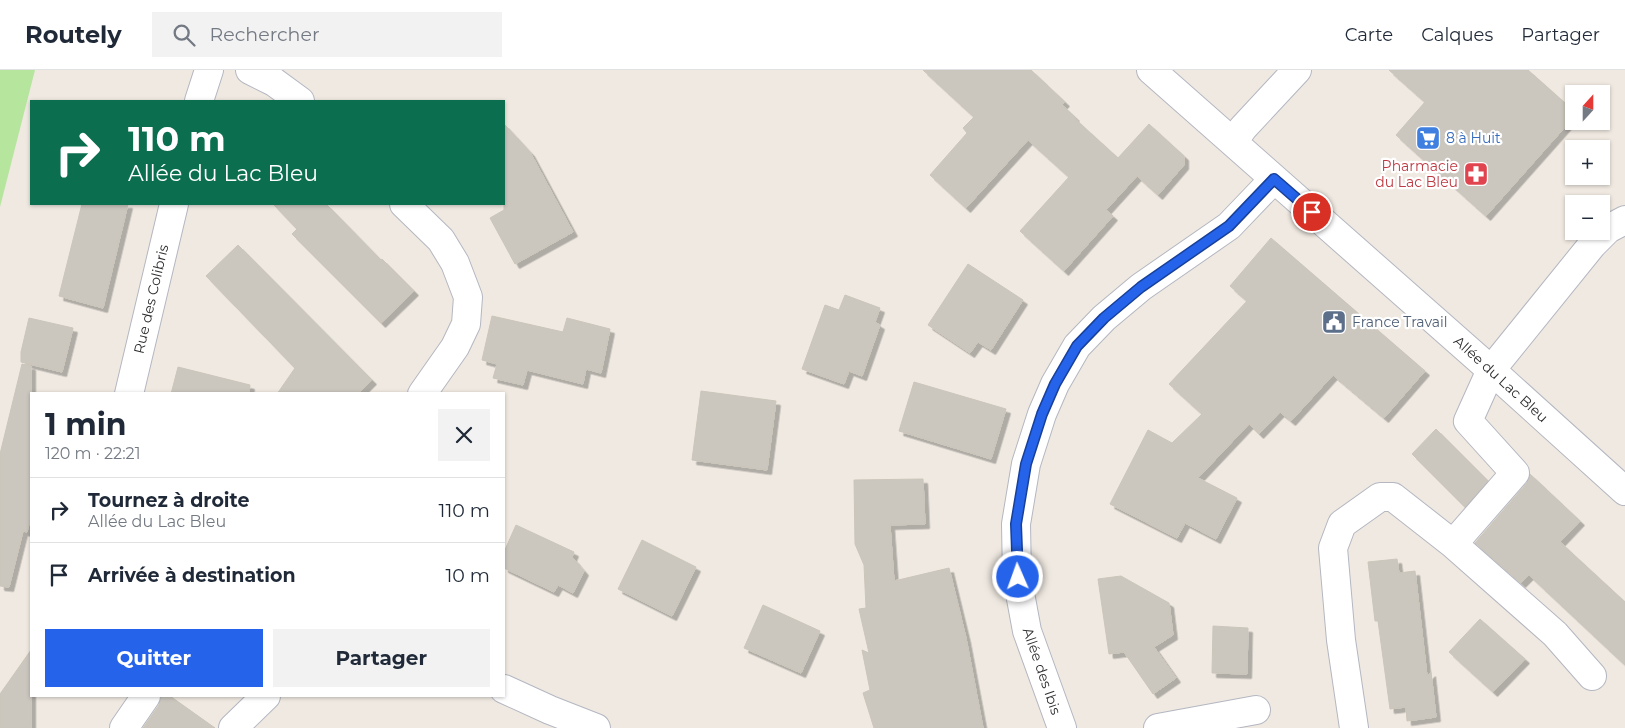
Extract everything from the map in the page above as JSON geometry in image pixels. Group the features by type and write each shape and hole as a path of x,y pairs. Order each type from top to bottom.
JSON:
{"street":[{"path":"199,100 209,70"},
{"path":"250,70 274,82 299,100"},
{"name":"Allée du Lac Bleu","path":"1151,70 1625,491"},
{"path":"1232,142 1297,70"},
{"name":"Allée des Ibis","path":"1062,728 1027,631 1018,577 1016,524 1026,464 1042,414 1055,384 1077,346 1104,318 1141,287 1229,226 1274,179"},
{"name":"Rue des Colibris","path":"128,392 174,205"},
{"path":"405,205 441,240 454,263 468,297 466,324 455,347 423,392"},
{"path":"1454,544 1515,472 1468,421 1491,370 1592,245 1608,229 1625,220"},
{"path":"1354,728 1341,640 1332,548 1342,524 1380,497 1394,497 1454,544 1555,634 1592,676"},
{"path":"505,690 546,719 596,728"},
{"path":"124,728 145,697"},
{"path":"233,728 265,697"},
{"path":"1158,728 1256,710"}],"green space":[{"path":"0,70 35,70 0,207"}],"building":[{"path":"923,70 1031,70 1065,102 1062,105 1074,118 1118,158 1149,124 1184,156 1184,165 1158,195 1137,176 1106,210 1113,216 1064,271 1020,231 1069,177 1028,140 966,208 930,175 967,133 963,128 974,117"},
{"path":"1389,70 1528,70 1565,103 1565,127 1486,216 1396,135 1425,102"},
{"path":"505,125 530,152 573,232 515,264 490,218 504,210"},
{"path":"82,205 128,205 103,308 59,296"},
{"path":"274,205 327,205 414,291 381,323 292,234 297,229"},
{"path":"1271,238 1425,371 1384,418 1333,375 1291,421 1280,412 1259,434 1249,424 1198,478 1237,498 1216,539 1185,523 1177,538 1110,504 1148,430 1172,443 1202,414 1169,384 1247,301 1230,286"},
{"path":"238,245 372,380 360,392 278,392 295,368 206,276"},
{"path":"968,264 1023,300 991,350 978,342 970,353 928,325"},
{"path":"845,295 880,308 875,322 880,325 862,376 849,371 844,384 802,369 825,305 839,310"},
{"path":"492,316 563,332 567,318 610,329 601,373 586,369 583,384 527,370 523,385 493,378 497,364 482,360"},
{"path":"29,318 73,328 62,372 21,362 21,352"},
{"path":"22,364 31,366 30,520 27,532 23,531 9,587 0,586 0,454"},
{"path":"178,367 250,385 249,392 172,392"},
{"path":"914,382 1006,409 991,459 899,431"},
{"path":"701,391 776,401 767,470 692,460"},
{"path":"1436,429 1488,481 1465,507 1412,454"},
{"path":"1530,474 1580,521 1560,542 1625,602 1625,665 1529,575 1521,583 1475,543 1527,483"},
{"path":"923,479 925,524 890,525 894,581 949,568 966,638 983,728 874,728 863,693 870,690 862,650 869,653 859,609 866,608 864,565 855,544 854,480"},
{"path":"516,525 574,552 572,557 584,571 573,593 558,585 554,592 505,568 505,550"},
{"path":"642,540 696,567 672,616 618,589"},
{"path":"1397,559 1399,573 1415,571 1427,676 1431,672 1436,717 1407,721 1406,707 1390,709 1378,621 1375,621 1368,562"},
{"path":"1121,576 1169,603 1173,635 1154,647 1176,678 1153,694 1124,652 1109,654 1098,579"},
{"path":"763,605 820,631 801,673 744,648"},
{"path":"1480,619 1525,659 1493,692 1449,652"},
{"path":"1213,626 1248,628 1247,674 1212,673"},
{"path":"30,651 31,728 0,728 0,694"},
{"path":"161,697 171,697 215,728 143,728 159,705"}],"place":[{"name":"8 à Huit","path":"1428,138"},
{"name":"Pharmacie du Lac Bleu","path":"1476,174"},
{"name":"France Travail","path":"1334,322"}],"route":[{"path":"1018,577 1016,524 1026,464 1042,414 1055,384 1077,346 1104,318 1141,287 1229,226 1274,179 1312,212"}]}
